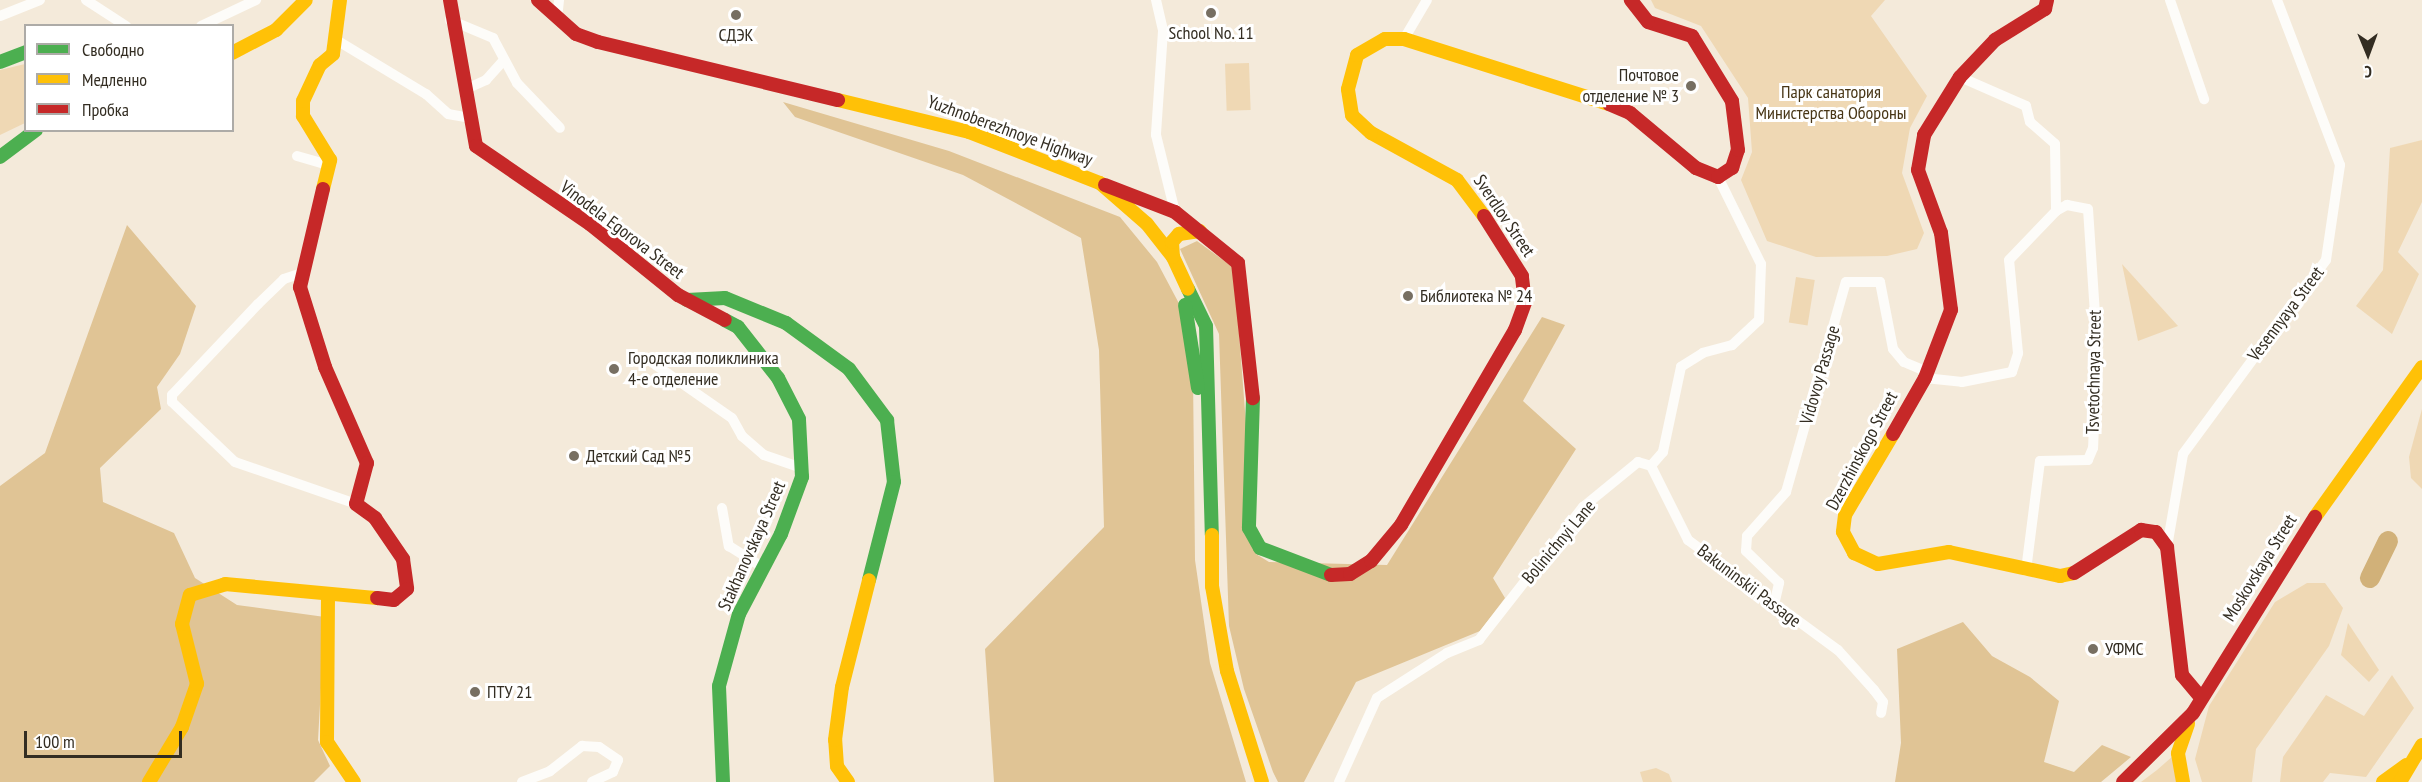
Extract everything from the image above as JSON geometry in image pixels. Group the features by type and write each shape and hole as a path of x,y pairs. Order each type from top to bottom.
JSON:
{"main road":[{"path":"234,44 270,25 294,0"},
{"path":"234,52 276,30 306,0"},
{"path":"149,782 182,727 196,684 183,624 190,595 215,584 328,596 403,596 403,559 375,519 356,504 367,463 325,367 299,274 329,165 303,116 303,101 338,41 340,0"},
{"name":"Vinodela Egorova Street","path":"450,0 450,20 476,146 483,153 590,224 687,300 725,298 786,323 849,369 887,420 894,482 842,687 835,740 837,766 848,782"},
{"name":"Yuzhnoberezhnoye Highway","path":"529,0 560,33 589,48 964,138 1063,176 1143,225 1166,264 1191,319 1197,363 1202,589 1218,674 1252,782"},
{"name":"Yuzhnoberezhnoye Highway","path":"538,0 557,20 598,42 909,113 1100,183 1173,257 1195,296 1210,353 1212,586 1227,671 1262,782"},
{"path":"1631,0 1648,22 1692,36 1732,101 1738,150 1732,168 1718,177"},
{"name":"Dzerzhinskogo Street","path":"2046,4 1995,40 1960,77 1923,135 1918,170 1941,233 1951,310 1927,375 1845,515 1843,532 1854,553 1878,564 1949,552 2026,571 2084,572 2141,530 2157,532 2167,547"},
{"name":"Sverdlov Street","path":"1100,183 1175,212 1234,259 1243,284 1254,411 1248,515 1254,540 1287,562 1323,573 1359,570 1401,525 1515,330 1525,302 1522,276 1511,254 1457,180 1371,133 1352,115 1347,89 1357,56 1385,39 1404,39 1575,89 1630,113 1696,168 1718,177"},
{"path":"0,62 24,53"},
{"path":"0,148 29,132"},
{"path":"0,157 30,132"},
{"path":"1143,225 1175,212"},
{"path":"1173,257 1172,242 1179,234 1200,231"},
{"name":"Stakhanovskaya Street","path":"687,300 738,327 778,378 799,419 802,468 781,534 761,566 739,614 719,686 723,782"},
{"name":"Moskovskaya Street","path":"2123,782 2193,712 2336,484 2422,367"},
{"path":"2167,547 2182,675 2201,698"},
{"path":"328,596 327,742 354,782"},
{"path":"2183,782 2178,753 2193,712"},
{"path":"2400,782 2422,745"},
{"path":"2383,782 2413,759"}],"street":[{"path":"0,16 40,0"},
{"path":"86,0 123,24"},
{"path":"205,24 256,0"},
{"path":"557,20 560,0"},
{"path":"1156,0 1163,31 1156,135 1175,212"},
{"path":"1404,39 1427,0"},
{"path":"2170,0 2204,99"},
{"name":"Vesennyaya Street","path":"2167,547 2183,454 2326,260 2340,165 2277,0"},
{"path":"450,20 486,32 517,83 560,128"},
{"path":"338,41 426,94 448,114 470,118"},
{"path":"466,89 486,81 504,60"},
{"path":"1927,375 1962,382 2013,372 2018,353 2009,260 2056,211 2055,144 2030,122 2026,106 1960,77"},
{"path":"297,156 329,165"},
{"path":"1650,466 1663,452 1676,411 1681,367 1702,353 1732,345 1759,320 1761,264 1718,177"},
{"name":"Tsvetochnaya Street","path":"2026,571 2040,461 2088,460 2093,448 2097,346 2088,209 2067,205 2056,211"},
{"path":"299,274 284,279 258,304 172,395 172,402 235,462 356,504"},
{"name":"Vidovoy Passage","path":"1774,605 1779,583 1746,551 1748,536 1786,492 1846,282 1880,282 1893,349 1904,362 1927,375"},
{"path":"647,359 733,419 764,455 802,468"},
{"name":"Bolinichnyi Lane","path":"1339,782 1377,698 1447,653 1479,640 1583,507 1638,462 1650,466"},
{"name":"Bakuninskii Passage","path":"1650,466 1688,540 1838,650 1883,702 1881,713"},
{"path":"722,508 729,546 761,566"},
{"path":"522,782 550,771 582,746 599,747 618,760 613,772 592,782"}],"green space":[{"name":"Парк санатория Министерства Обороны","path":"1651,0 1885,0 1871,16 1927,96 1910,128 1902,173 1924,233 1917,249 1887,256 1816,257 1767,241 1741,180 1752,152 1748,98 1701,26 1655,8"},
{"path":"1249,63 1251,110 1227,111 1225,64"},
{"path":"24,64 24,123 0,135 0,70"},
{"path":"2422,140 2422,202 2398,252 2419,274 2392,334 2356,306 2383,270 2390,148"},
{"path":"2122,264 2178,326 2138,341"},
{"path":"1796,277 1815,280 1808,325 1789,322"},
{"path":"2422,409 2422,489 2411,478 2409,457"},
{"path":"2307,583 2325,583 2343,608 2329,646 2256,749 2252,782 2202,782 2195,759 2209,706 2275,602"},
{"path":"2348,623 2379,670 2369,682 2341,655"},
{"path":"2392,675 2414,708 2366,777 2330,773 2323,782 2280,782 2283,757 2326,695 2364,716"},
{"path":"2173,756 2176,782 2141,782 2157,770"},
{"path":"1656,768 1669,774 1672,782 1643,782 1640,772"}],"shaded area":[{"path":"783,102 949,151 1120,217 1157,262 1183,311 1193,375 1195,560 1210,663 1246,782 994,782 985,649 1104,527 1099,350 1081,238 963,175 795,117"},
{"path":"127,225 196,306 180,354 157,387 161,409 100,468 103,502 174,533 195,578 237,605 325,617 318,740 330,766 314,782 0,782 0,486 45,453"},
{"path":"1197,241 1234,268 1256,554 1269,562 1387,565 1542,317 1565,325 1523,401 1576,449 1493,578 1505,598 1480,631 1356,682 1304,782 1278,782 1273,772 1244,689 1229,626 1219,334 1180,249"},
{"path":"1963,622 1992,656 2030,677 2059,701 2044,762 2074,772 2102,745 2131,757 2101,782 1895,782 1901,743 1897,649"}],"waterway":[{"path":"2370,578 2388,541"}],"traffic: fast":[{"path":"0,62 24,53"},
{"path":"0,157 33,132"},
{"path":"1188,289 1206,326 1212,535"},
{"path":"687,300 725,298 786,323 849,369 887,420 894,482 869,580"},
{"path":"1185,305 1198,388"},
{"path":"723,782 719,686 739,614 781,534 802,477 799,419 778,378 738,327 725,320"},
{"path":"1253,398 1249,528 1260,548 1331,575"}],"traffic: slow":[{"path":"234,52 276,30 306,0"},
{"path":"323,189 330,160 303,116 303,101 320,65 333,54 340,0"},
{"path":"1484,216 1457,180 1371,133 1352,115 1348,89 1357,55 1385,39 1404,39 1609,104"},
{"path":"838,100 969,132 1100,183 1147,224 1173,257 1188,289"},
{"path":"1173,257 1172,242 1179,234 1200,231"},
{"path":"2315,517 2422,367"},
{"path":"1893,434 1845,515 1843,532 1854,553 1878,564 1949,552 2060,576 2074,573"},
{"path":"1212,535 1212,586 1227,671 1262,782"},
{"path":"848,782 837,766 835,740 842,687 869,580"},
{"path":"149,782 182,727 197,684 182,624 190,595 225,584 377,598"},
{"path":"328,596 327,742 354,782"},
{"path":"2183,782 2178,753 2188,724"},
{"path":"2400,782 2422,745"},
{"path":"2383,782 2406,765"}],"traffic: jam":[{"path":"450,0 476,146 590,224 678,295 725,320"},
{"path":"538,0 576,34 598,42 838,100"},
{"path":"1609,104 1630,113 1696,168 1718,177 1732,168 1738,150 1732,101 1692,36 1648,22 1631,0"},
{"path":"1893,434 1925,378 1951,310 1941,233 1918,170 1924,135 1960,77 1995,40 2045,9 2047,0"},
{"path":"1105,185 1175,212 1238,263 1253,398"},
{"path":"323,189 300,287 325,367 367,463 356,504 375,518 403,559 407,589 394,600 377,598"},
{"path":"1331,575 1350,574 1371,561 1401,525 1515,330 1525,302 1522,276 1484,216"},
{"path":"2123,782 2193,713 2315,517"},
{"path":"2074,573 2141,530 2156,532 2167,547 2182,675 2201,698"}],"place":[{"name":"School No. 11","path":"1211,13"},
{"name":"СДЭК","path":"736,15"},
{"name":"Почтовое отделение № 3","path":"1691,86"},
{"name":"Библиотека № 24","path":"1408,296"},
{"name":"Городская поликлиника 4-е отделение","path":"614,369"},
{"name":"Детский Сад №5","path":"574,456"},
{"name":"УФМС","path":"2093,649"},
{"name":"ПТУ 21","path":"475,692"}]}
